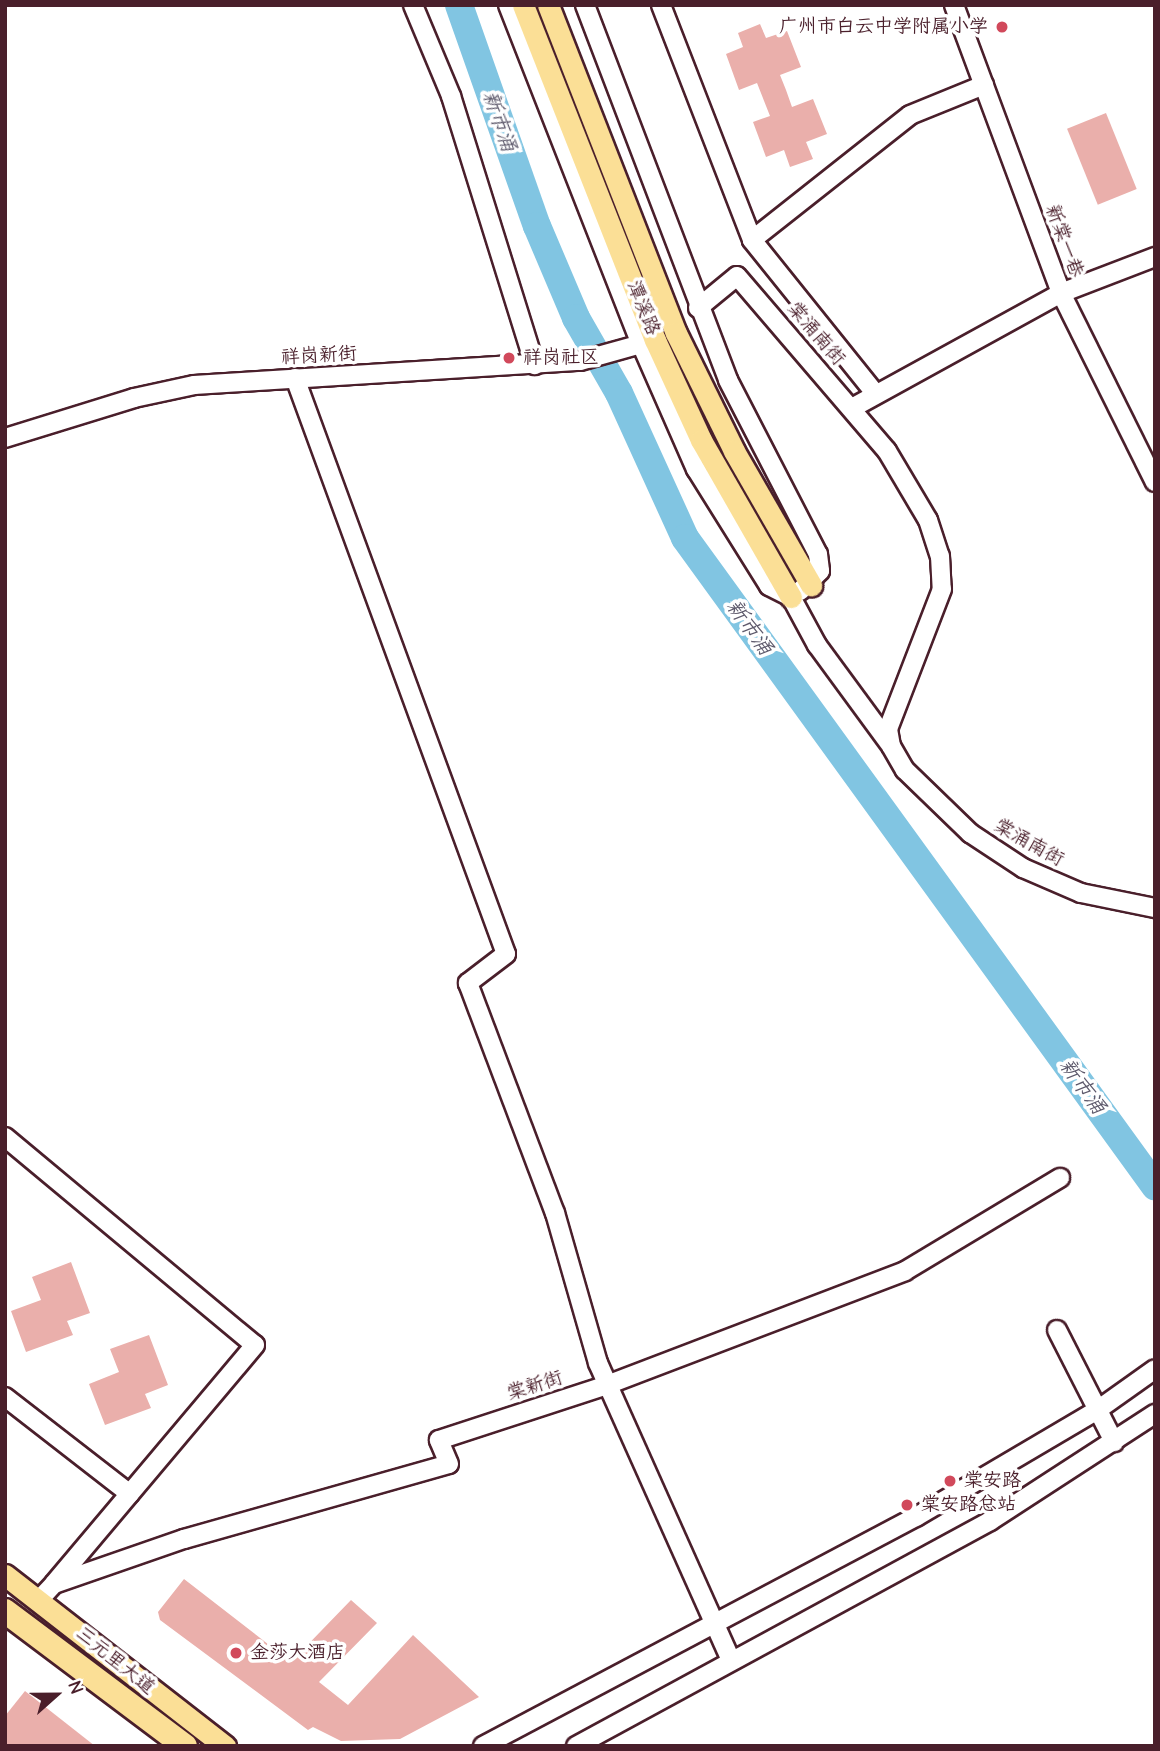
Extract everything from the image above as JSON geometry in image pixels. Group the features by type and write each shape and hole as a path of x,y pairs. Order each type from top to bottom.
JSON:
{"highway":[{"path":"5,1611 185,1746"}],"main road":[{"name":"潭溪路","path":"523,5 655,340 701,440 791,597"},
{"name":"潭溪路","path":"548,5 676,333 733,451 811,584"},
{"name":"三元里大道","path":"5,1575 225,1746"},
{"name":"三元里大道","path":"5,1625 165,1746"}],"street":[{"path":"413,5 451,96 534,365"},
{"path":"508,5 641,344 696,469 739,542 769,586 791,597 817,645 891,746"},
{"path":"585,5 698,308 728,380 818,554 820,571 811,584 791,597"},
{"path":"661,5 752,240 876,394"},
{"name":"新棠一巷","path":"954,5 1061,293 1151,460 1155,482"},
{"path":"752,240 910,115 984,85"},
{"path":"852,408 1061,293 1155,257"},
{"name":"棠涌南街","path":"698,308 737,276 852,408 919,501 941,565 939,602 889,720 891,746 905,770 934,802 1006,858 1081,892 1155,908"},
{"name":"祥岗新街","path":"5,438 159,392 295,378 580,361 641,344"},
{"path":"295,378 506,954 468,983 555,1213 607,1385 713,1625 732,1661"},
{"path":"5,1137 256,1345 54,1584"},
{"name":"棠新街","path":"39,1600 54,1584 184,1539 449,1464 439,1440 607,1385 905,1271 1060,1178"},
{"path":"1057,1330 1114,1442"},
{"path":"483,1746 916,1517 1096,1411 1155,1369"},
{"path":"5,1397 130,1494"},
{"path":"576,1746 990,1521 1155,1414"}],"building":[{"path":"760,24 766,38 787,31 801,67 780,75 792,107 813,99 827,134 806,142 813,159 790,167 784,150 766,157 753,122 770,116 757,83 739,90 726,54 743,47 738,33"},
{"path":"1106,113 1137,189 1098,205 1067,129"},
{"path":"71,1262 90,1313 67,1321 73,1335 26,1352 11,1311 41,1300 32,1277"},
{"path":"149,1335 168,1385 145,1394 151,1408 105,1425 89,1384 119,1372 110,1349"},
{"path":"184,1579 291,1662 351,1600 377,1623 319,1682 348,1705 413,1635 479,1697 400,1739 341,1741 313,1727 308,1730 160,1620 158,1612"},
{"path":"25,1691 95,1746 5,1746 5,1716"}],"waterway":[{"name":"新市涌","path":"459,5 537,226 576,318 619,393 685,538 1155,1186"}],"place":[{"name":"广州市白云中学附属小学","path":"1002,27"},
{"name":"祥岗社区","path":"509,358"},
{"name":"棠安路","path":"950,1481"},
{"name":"棠安路总站","path":"907,1505"},
{"name":"金莎大酒店","path":"236,1653"}]}
